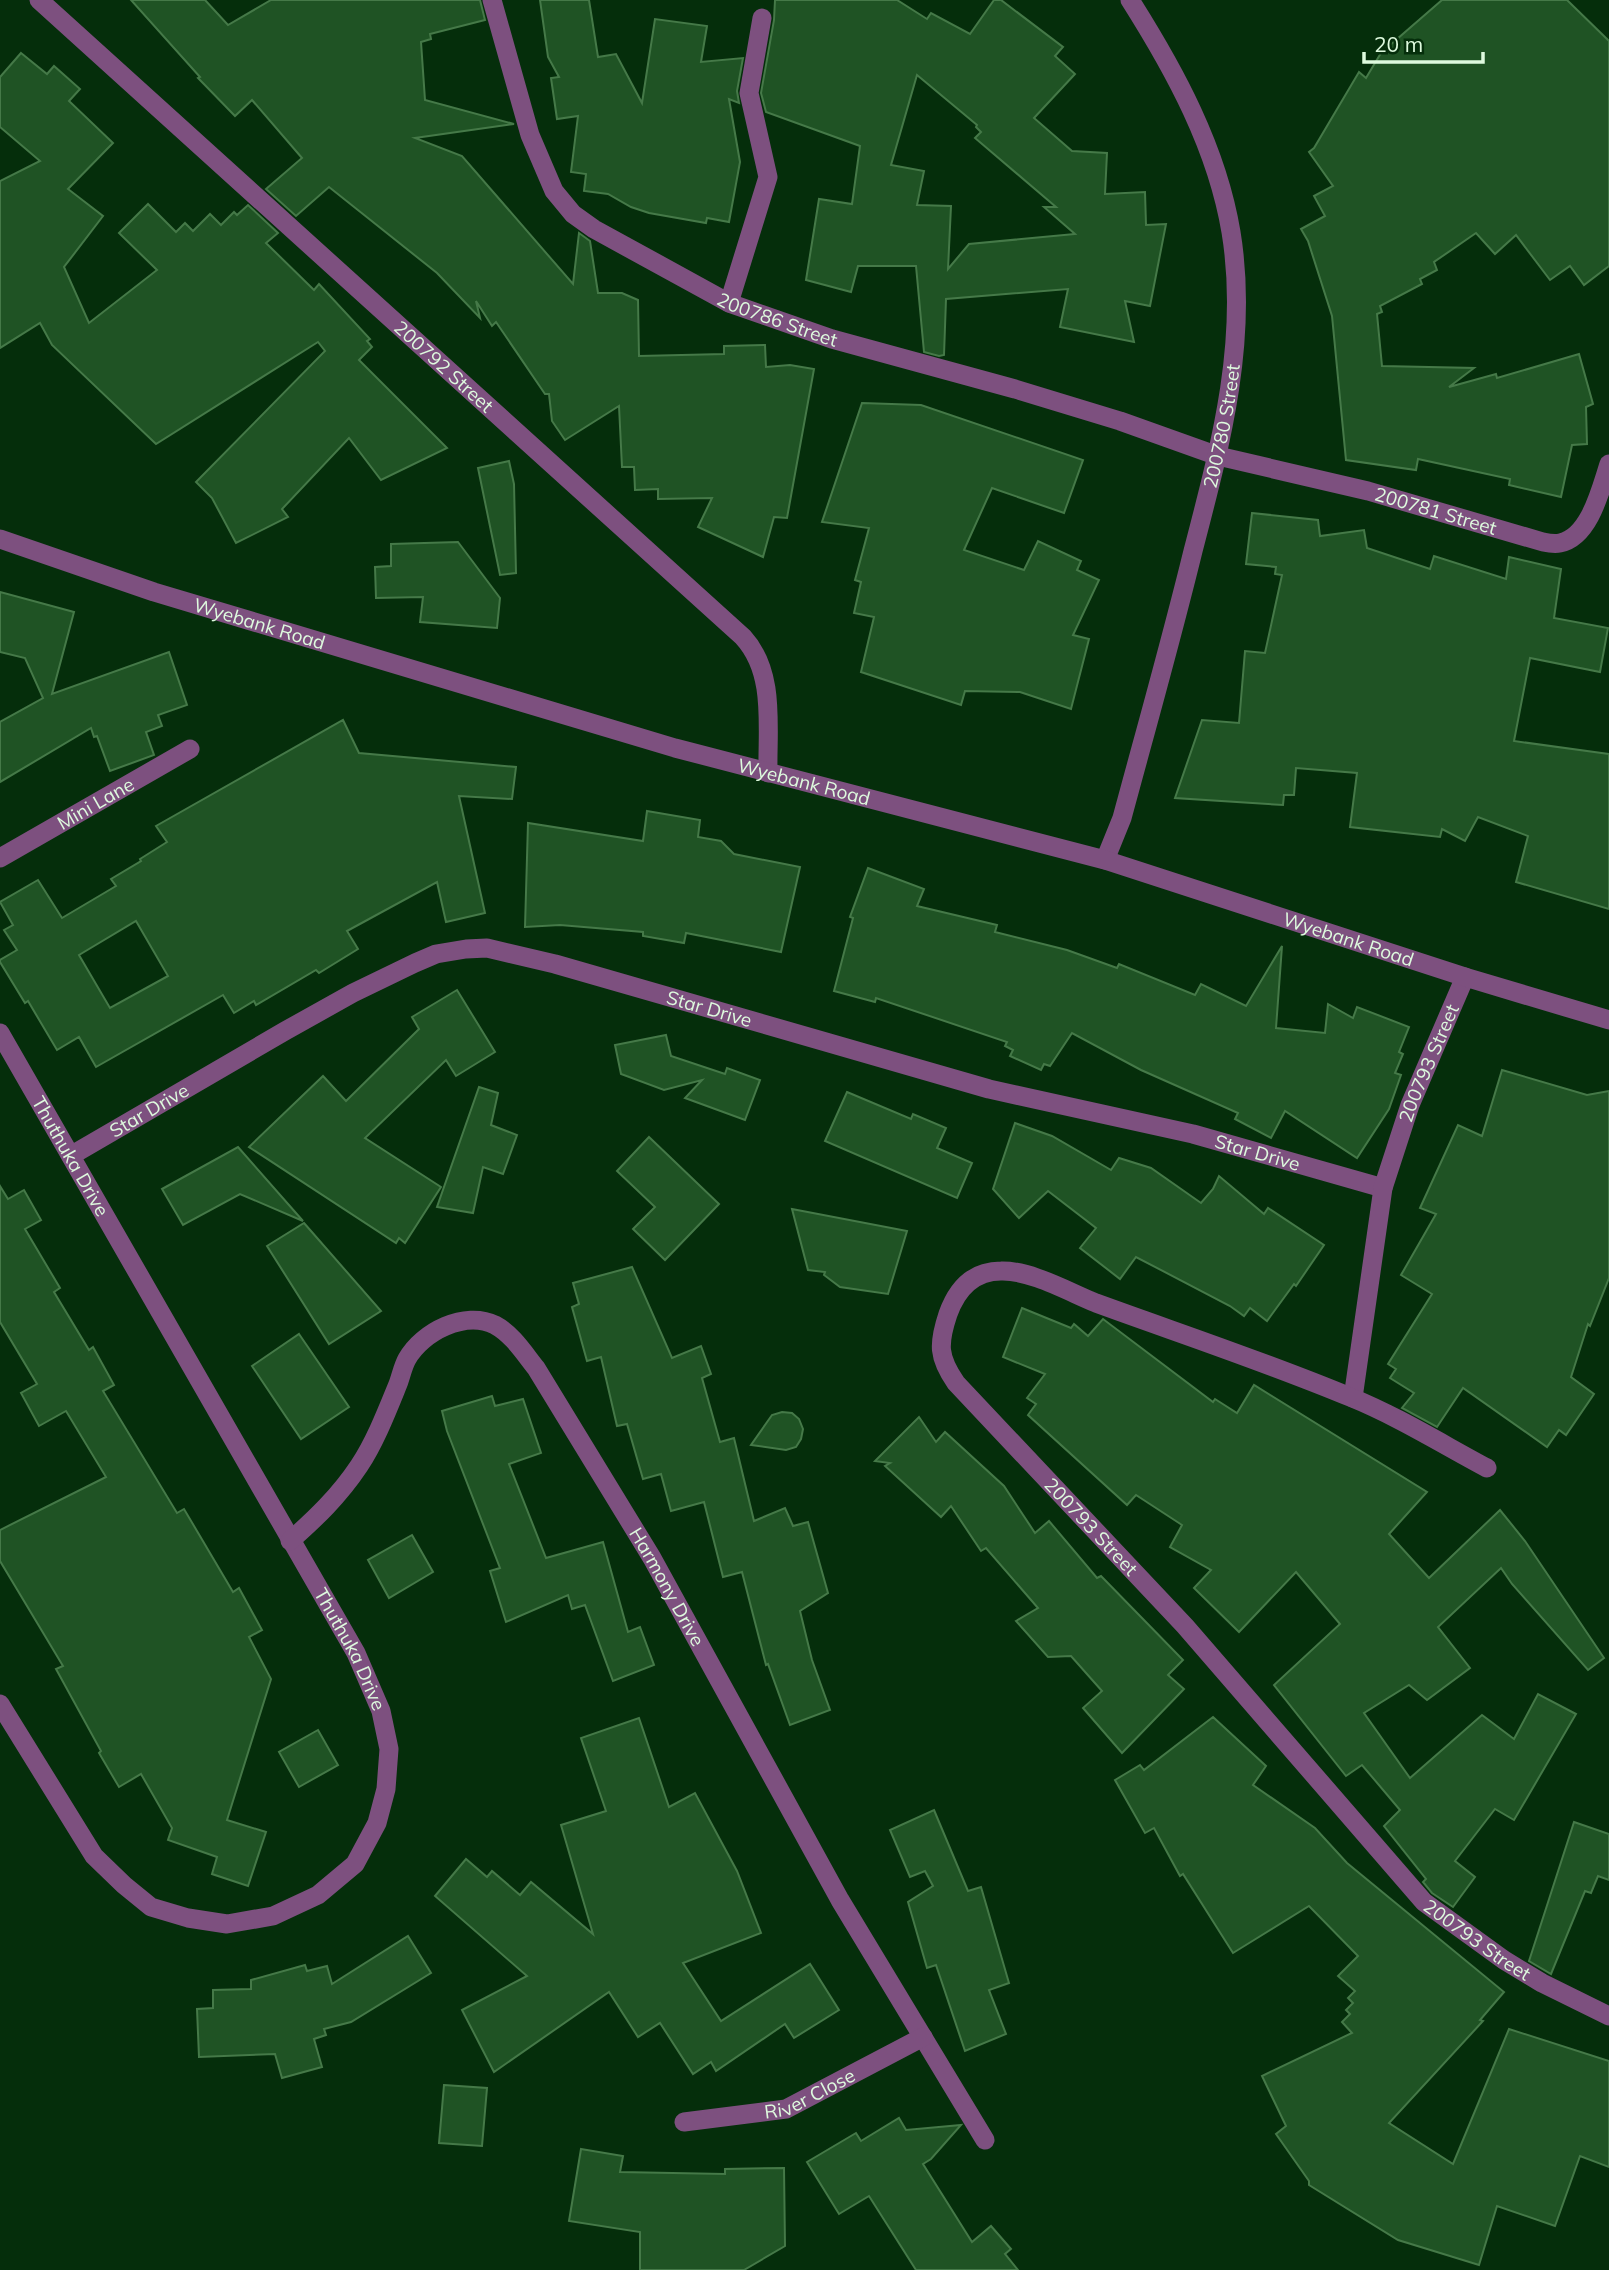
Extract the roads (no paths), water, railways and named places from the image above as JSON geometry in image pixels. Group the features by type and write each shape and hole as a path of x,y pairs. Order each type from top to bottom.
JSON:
{"street":[{"name":"200792 Street","path":"39,0 743,637 754,649 766,678 768,773"},
{"name":"200786 Street","path":"492,0 530,135 554,191 573,214 594,229 730,303 832,339 1120,421 1218,456"},
{"name":"200780 Street","path":"1105,860 1122,818 1218,456 1234,372 1236,280 1231,232 1214,166 1190,105 1130,0"},
{"path":"730,303 768,177 749,93 762,18"},
{"name":"200781 Street","path":"1218,456 1368,491 1543,542 1560,543 1571,538 1591,515 1609,464"},
{"name":"Wyebank Road","path":"0,539 154,592 675,748 1105,860 1465,977 1609,1020"},
{"name":"Mini Lane","path":"0,858 190,749"},
{"name":"Star Drive","path":"72,1155 366,987 436,954 487,948 555,964 989,1089 1193,1134 1383,1188"},
{"name":"200793 Street","path":"1353,1398 1383,1188 1409,1105 1465,977"},
{"name":"Thuthuka Drive","path":"0,1033 356,1653 381,1711 389,1749 386,1789 377,1823 355,1864 318,1895 273,1916 227,1924 188,1918 151,1907 94,1856 0,1704"},
{"name":"200793 Street","path":"1486,1468 1353,1398 1015,1271 999,1270 971,1279 952,1303 944,1326 940,1350 944,1365 979,1409 1185,1626 1424,1902 1503,1960 1542,1983 1609,2016"},
{"name":"Harmony Drive","path":"290,1541 328,1506 360,1465 398,1384 407,1358 422,1340 444,1326 473,1320 494,1325 513,1339 536,1368 652,1558 839,1900 985,2140"},
{"name":"River Close","path":"684,2122 786,2109 923,2037"}]}
